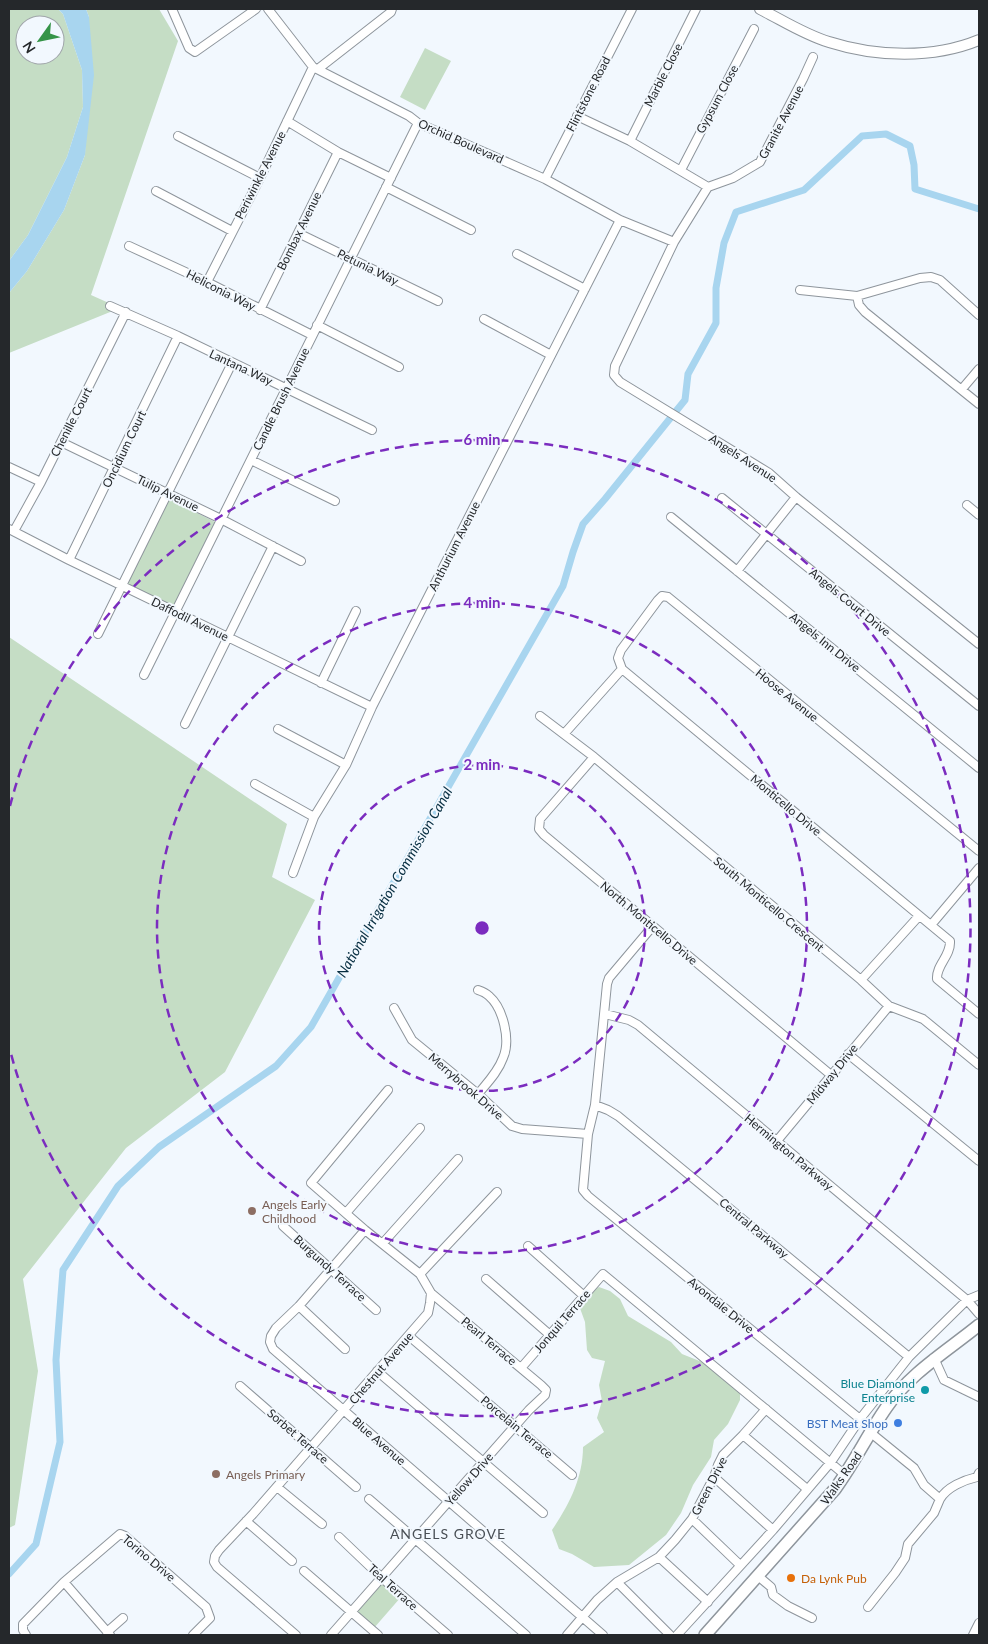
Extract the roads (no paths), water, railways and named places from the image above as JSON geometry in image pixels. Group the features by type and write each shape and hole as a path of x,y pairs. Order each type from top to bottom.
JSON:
{"main road":[{"name":"Walks Road","path":"704,1635 808,1521 845,1475 892,1400 934,1358 979,1325"}],"street":[{"path":"172,9 189,48 195,52 256,9"},
{"path":"315,68 391,12 392,9"},
{"name":"Flintstone Road","path":"545,179 632,9"},
{"name":"Marble Close","path":"630,141 696,9"},
{"path":"760,9 808,34 828,42 877,52 919,53 948,50 979,40"},
{"name":"Orchid Boulevard","path":"270,10 315,68 409,116 418,123 545,179 620,220 674,242"},
{"name":"Gypsum Close","path":"680,170 754,29"},
{"name":"Granite Avenue","path":"708,187 734,178 760,162 813,56"},
{"name":"Periwinkle Avenue","path":"206,282 315,68"},
{"path":"577,116 630,141 708,187 674,242"},
{"path":"287,121 338,152 391,178"},
{"name":"Candle Brush Avenue","path":"144,675 418,123"},
{"path":"178,136 260,178"},
{"name":"Bombax Avenue","path":"260,310 338,152"},
{"path":"386,187 471,230"},
{"path":"156,191 232,231"},
{"name":"Anthurium Avenue","path":"293,872 314,817 346,765 372,707 620,220"},
{"name":"Petunia Way","path":"298,233 438,301"},
{"name":"Angels Avenue","path":"674,242 615,366 614,375 620,382 664,410 769,473 796,497 979,644"},
{"name":"Heliconia Way","path":"129,246 312,335"},
{"path":"517,254 585,289"},
{"path":"800,290 857,296 920,278 931,277 940,280 979,315"},
{"path":"857,296 859,305 865,312 979,404"},
{"name":"Lantana Way","path":"110,306 178,336 372,430"},
{"name":"Chenille Court","path":"11,530 41,482 126,312"},
{"path":"484,319 551,355"},
{"path":"317,325 399,367"},
{"name":"Oncidium Court","path":"69,560 178,336"},
{"path":"98,634 232,362"},
{"path":"962,389 979,369"},
{"name":"Tulip Avenue","path":"61,442 301,560"},
{"path":"251,460 335,501"},
{"path":"9,467 41,482"},
{"path":"737,570 796,497"},
{"name":"Angels Court Drive","path":"722,498 979,706"},
{"path":"967,505 979,515"},
{"name":"Angels Inn Drive","path":"671,517 979,768"},
{"name":"Daffodil Avenue","path":"11,530 372,707"},
{"path":"185,724 273,546"},
{"name":"Hoose Avenue","path":"622,669 618,658 621,650 658,600 662,596 668,597 979,851"},
{"path":"321,683 356,611"},
{"path":"564,734 622,669"},
{"name":"Monticello Drive","path":"622,669 950,941 951,948 936,973 937,979 979,1014"},
{"name":"South Monticello Crescent","path":"540,716 594,757 861,980 889,1006 923,1018 979,1065"},
{"path":"278,729 346,765"},
{"name":"North Monticello Drive","path":"594,757 540,819 539,829 652,927 831,1075"},
{"path":"255,784 314,817"},
{"path":"931,925 979,868"},
{"path":"861,980 919,916"},
{"path":"588,1134 595,1105 607,984 609,978 652,927"},
{"path":"478,990 488,996 498,1007 506,1037 504,1056 478,1094"},
{"name":"Midway Drive","path":"776,1142 889,1006"},
{"name":"Merrybrook Drive","path":"394,1008 412,1040 478,1094 512,1126 522,1129 588,1134"},
{"name":"Hermington Parkway","path":"605,1014 629,1020 638,1025 967,1300 979,1314"},
{"path":"848,1054 979,1162"},
{"path":"388,1090 311,1183 364,1230 383,1243 420,1274 431,1293"},
{"name":"Central Parkway","path":"595,1105 618,1116 909,1357"},
{"path":"346,1213 420,1128"},
{"name":"Avondale Drive","path":"588,1134 584,1190 588,1196 860,1419"},
{"path":"383,1243 458,1158"},
{"path":"420,1274 497,1192"},
{"name":"Burgundy Terrace","path":"283,1226 376,1310"},
{"name":"Blue Avenue","path":"364,1230 299,1306 276,1328 270,1342 273,1349 603,1635"},
{"path":"528,1246 584,1296"},
{"name":"Jonquil Terrace","path":"521,1368 603,1274 766,1409"},
{"path":"486,1279 550,1335"},
{"name":"Chestnut Avenue","path":"296,1635 217,1567 214,1562 215,1556 428,1313 431,1293"},
{"name":"Pearl Terrace","path":"431,1293 546,1390"},
{"path":"677,1635 773,1530 831,1462 860,1419 909,1357 967,1300 979,1295"},
{"path":"299,1306 346,1349"},
{"name":"Porcelain Terrace","path":"409,1336 572,1475"},
{"path":"934,1358 944,1380 979,1397"},
{"path":"377,1371 543,1513"},
{"name":"Sorbet Terrace","path":"240,1386 356,1487"},
{"name":"Yellow Drive","path":"331,1635 515,1426 545,1395 546,1390"},
{"path":"766,1409 845,1475"},
{"name":"Green Drive","path":"567,1635 597,1600 617,1582 659,1557 692,1519 723,1455 766,1409"},
{"path":"871,1433 914,1468 924,1485 940,1499"},
{"path":"743,1435 807,1489"},
{"path":"868,1607 905,1558 908,1544 934,1513 944,1492 967,1479 977,1477 979,1473"},
{"path":"714,1477 773,1530"},
{"path":"277,1487 322,1524"},
{"path":"369,1499 526,1635"},
{"path":"692,1519 740,1565"},
{"path":"246,1522 292,1561"},
{"name":"Torino Drive","path":"64,1582 120,1534 125,1536 206,1607 210,1618 193,1635"},
{"name":"Teal Terrace","path":"339,1537 382,1578 448,1635"},
{"path":"659,1557 708,1602"},
{"path":"304,1571 378,1635"},
{"path":"758,1576 771,1587 772,1595 788,1606 812,1618"},
{"path":"26,1635 23,1630 23,1624 64,1582 109,1634 123,1618"},
{"path":"617,1582 670,1635"},
{"path":"973,1635 979,1623"}],"water":[{"path":"58,9 86,9 89,17 94,75 85,155 64,210 27,271 9,293 9,261 28,235 67,157 83,107 82,70 65,15"}],"waterway":[{"name":"National Irrigation Commission Canal","path":"9,1574 36,1544 60,1442 56,1360 63,1270 118,1186 159,1147 276,1066 311,1027 563,586 583,524 685,400 688,374 716,323 716,288 724,243 736,212 804,190 862,136 886,134 910,146 914,165 915,189 979,209"}],"place":[{"name":"Angels Early Childhood","path":"252,1211"},
{"name":"Blue Diamond Enterprise","path":"925,1390"},
{"name":"BST Meat Shop","path":"898,1423"},
{"name":"Angels Primary","path":"216,1474"},
{"name":"Da Lynk Pub","path":"791,1578"}],"district":[{"name":"ANGELS GROVE","path":"448,1533"}]}
